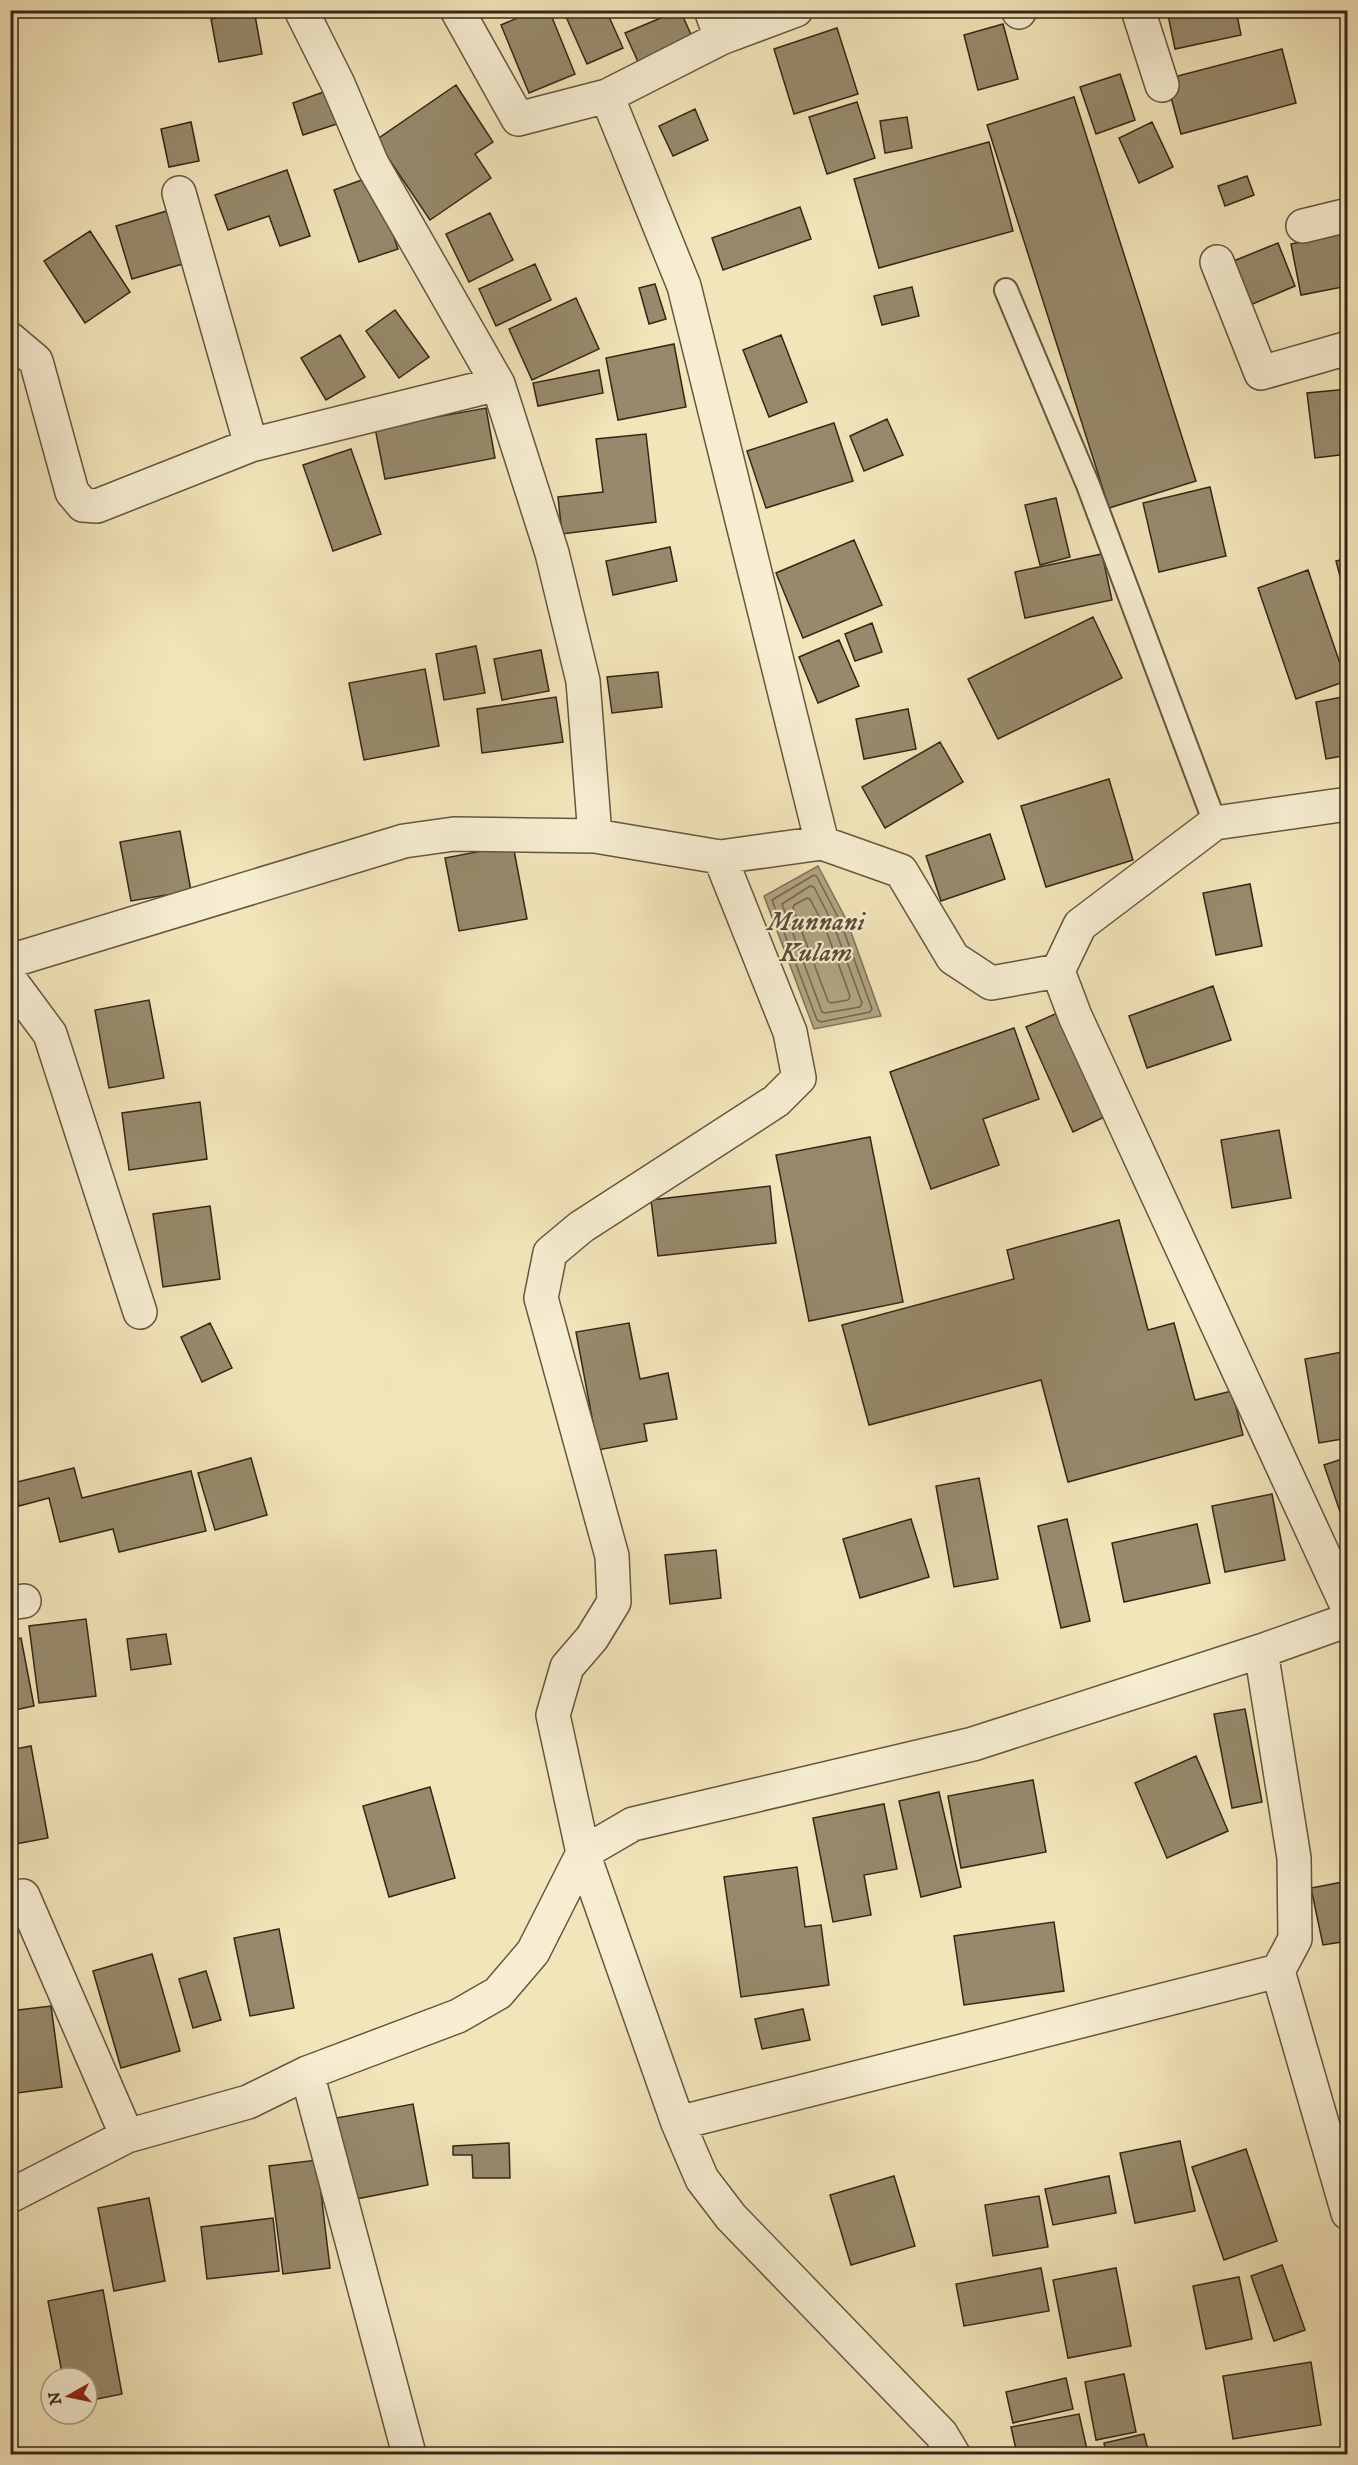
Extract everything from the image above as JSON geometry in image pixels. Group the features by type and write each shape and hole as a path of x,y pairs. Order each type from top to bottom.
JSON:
{"street":[{"path":"301,10 338,84 372,164 498,384 552,553 583,681 595,836"},
{"path":"457,10 518,119 607,96 716,24 796,10"},
{"path":"1138,10 1162,85"},
{"path":"607,96 684,286 822,843"},
{"path":"179,193 251,445"},
{"path":"1303,226 1347,215"},
{"path":"1217,262 1261,373 1347,348"},
{"path":"10,339 36,361 72,492 83,505 97,506 251,445 498,384"},
{"path":"1344,1592 1075,1017 1058,971 1080,925 1215,823 1347,804"},
{"path":"10,961 404,841 454,834 595,836 720,857 822,843 901,871 953,958 991,983 1058,971"},
{"path":"720,857 790,1032 799,1078 776,1101 582,1227 550,1254 542,1298 612,1556 614,1602 592,1638 567,1667 552,1715 584,1853 678,2123 702,2179 731,2217 941,2434 953,2454"},
{"path":"10,980 50,1034 140,1312"},
{"path":"10,2196 128,2136 248,2102 307,2073 458,2016 498,1993 533,1952 584,1853 633,1824 973,1744 1261,1651 1347,1620"},
{"path":"1261,1651 1294,1858 1295,1939 1278,1971 1347,2213"},
{"path":"23,1896 128,2136"},
{"path":"678,2123 1278,1971"},
{"path":"307,2073 409,2454"}],"lane":[{"path":"1006,290 1088,485 1215,823"}],"water":[{"name":"Munnani Kulam","path":"818,866 847,921 881,1016 814,1029 764,896"}],"building":[{"path":"254,10 262,54 219,62 211,19"},
{"path":"536,10 549,10 575,74 529,93 501,25"},
{"path":"563,10 606,10 623,48 587,64"},
{"path":"680,10 693,39 639,64 625,33"},
{"path":"1167,10 1236,10 1241,35 1175,49"},
{"path":"1003,24 1018,79 978,90 964,35"},
{"path":"837,28 858,94 794,114 774,49"},
{"path":"1282,49 1296,103 1181,134 1166,79"},
{"path":"1120,74 1135,120 1096,134 1080,87"},
{"path":"456,85 493,142 475,154 491,178 430,220 376,140"},
{"path":"329,90 340,123 303,135 293,103"},
{"path":"1074,97 1196,481 1109,508 987,125"},
{"path":"857,102 875,158 827,174 809,117"},
{"path":"695,109 708,140 673,156 659,126"},
{"path":"907,117 912,148 885,153 880,121"},
{"path":"191,122 199,161 169,167 161,129"},
{"path":"1152,122 1173,167 1139,183 1119,138"},
{"path":"989,142 1013,231 879,268 854,179"},
{"path":"287,170 310,236 280,246 269,216 228,230 215,195"},
{"path":"373,176 398,249 359,262 334,190"},
{"path":"1247,176 1254,195 1225,206 1218,186"},
{"path":"800,207 811,239 723,270 712,238"},
{"path":"170,210 186,263 132,279 116,226"},
{"path":"490,213 513,260 469,282 446,234"},
{"path":"90,231 130,292 85,323 44,261"},
{"path":"1348,232 1348,286 1301,295 1291,244"},
{"path":"1278,243 1295,286 1248,306 1231,262"},
{"path":"535,264 551,300 496,326 479,289"},
{"path":"655,284 666,319 649,324 639,288"},
{"path":"912,287 919,316 882,325 874,296"},
{"path":"576,298 599,349 532,380 509,329"},
{"path":"395,310 429,357 399,378 366,331"},
{"path":"340,335 365,377 326,400 301,358"},
{"path":"781,335 807,402 769,417 743,350"},
{"path":"674,344 686,407 618,420 606,358"},
{"path":"599,370 603,393 538,406 533,383"},
{"path":"1348,389 1348,454 1315,458 1307,393"},
{"path":"486,408 495,458 385,479 375,428"},
{"path":"887,419 903,455 864,471 850,436"},
{"path":"834,423 853,481 766,508 747,451"},
{"path":"646,434 656,522 562,534 558,497 603,492 596,439"},
{"path":"351,449 381,534 333,551 303,465"},
{"path":"1210,487 1226,556 1159,572 1143,503"},
{"path":"1056,498 1070,557 1040,565 1025,505"},
{"path":"854,540 882,605 803,638 776,573"},
{"path":"670,547 677,581 613,595 606,561"},
{"path":"1102,554 1112,600 1025,618 1015,572"},
{"path":"1348,558 1348,606 1336,561"},
{"path":"1308,570 1346,681 1296,699 1258,588"},
{"path":"1093,617 1122,678 998,739 968,679"},
{"path":"872,623 882,652 855,661 845,634"},
{"path":"839,640 859,686 818,703 799,657"},
{"path":"476,646 485,693 444,700 436,654"},
{"path":"541,650 549,691 502,700 494,659"},
{"path":"425,669 439,746 364,760 349,683"},
{"path":"658,672 662,707 612,713 607,677"},
{"path":"1348,696 1348,755 1326,759 1316,702"},
{"path":"556,697 563,742 482,753 477,709"},
{"path":"908,709 916,749 864,759 856,719"},
{"path":"940,742 963,782 885,828 862,787"},
{"path":"1109,779 1133,860 1046,887 1021,806"},
{"path":"180,831 191,891 131,901 120,842"},
{"path":"990,834 1005,879 941,901 926,856"},
{"path":"513,845 527,919 459,931 445,858"},
{"path":"1250,884 1262,946 1216,955 1203,893"},
{"path":"1213,986 1231,1040 1147,1068 1129,1016"},
{"path":"149,1000 164,1078 109,1088 95,1010"},
{"path":"1071,1007 1117,1111 1073,1132 1026,1027"},
{"path":"1014,1028 1039,1099 983,1119 999,1165 931,1189 890,1072"},
{"path":"200,1102 207,1159 129,1170 122,1113"},
{"path":"1279,1130 1291,1198 1232,1208 1221,1140"},
{"path":"870,1137 903,1302 809,1321 776,1155"},
{"path":"770,1186 776,1243 658,1256 651,1200"},
{"path":"210,1206 220,1279 163,1287 153,1214"},
{"path":"1119,1220 1148,1330 1174,1323 1195,1400 1232,1391 1243,1435 1068,1482 1041,1380 869,1425 842,1325 1014,1279 1007,1250"},
{"path":"210,1323 232,1368 202,1382 181,1337"},
{"path":"629,1323 640,1379 668,1373 677,1419 644,1424 647,1441 598,1450 576,1332"},
{"path":"1348,1351 1348,1438 1319,1443 1305,1359"},
{"path":"1348,1457 1348,1532 1347,1532 1324,1465"},
{"path":"251,1458 267,1515 215,1530 198,1473"},
{"path":"74,1468 82,1498 191,1471 206,1531 119,1552 113,1529 60,1542 49,1498 19,1506 13,1483"},
{"path":"979,1478 998,1579 954,1587 936,1486"},
{"path":"1272,1494 1285,1560 1225,1572 1212,1506"},
{"path":"911,1519 929,1577 860,1598 843,1539"},
{"path":"1067,1519 1090,1621 1061,1628 1038,1526"},
{"path":"1197,1524 1210,1583 1124,1602 1112,1543"},
{"path":"716,1550 721,1598 670,1604 665,1555"},
{"path":"86,1619 96,1696 39,1703 29,1626"},
{"path":"166,1634 171,1664 131,1670 127,1639"},
{"path":"21,1638 34,1706 10,1711 10,1640"},
{"path":"1245,1709 1262,1802 1232,1808 1214,1714"},
{"path":"31,1746 48,1838 10,1845 10,1750"},
{"path":"1196,1756 1228,1831 1167,1858 1135,1783"},
{"path":"1033,1780 1046,1852 961,1868 948,1796"},
{"path":"430,1787 455,1878 389,1897 363,1806"},
{"path":"939,1792 961,1887 921,1897 899,1801"},
{"path":"884,1804 897,1869 864,1875 871,1915 833,1922 813,1818"},
{"path":"797,1867 805,1927 821,1925 829,1985 741,1997 724,1877"},
{"path":"1348,1881 1348,1941 1323,1945 1311,1888"},
{"path":"1054,1922 1064,1991 964,2005 954,1936"},
{"path":"279,1929 294,2008 250,2016 234,1938"},
{"path":"152,1954 180,2051 121,2068 93,1971"},
{"path":"206,1971 221,2020 193,2028 179,1979"},
{"path":"51,2006 62,2087 10,2094 10,2011"},
{"path":"803,2009 810,2040 762,2049 755,2019"},
{"path":"413,2104 428,2185 351,2200 336,2118"},
{"path":"1180,2141 1195,2211 1135,2223 1120,2153"},
{"path":"509,2143 510,2178 473,2178 472,2155 453,2155 453,2146"},
{"path":"1246,2149 1277,2241 1224,2260 1192,2167"},
{"path":"317,2160 330,2268 283,2274 269,2166"},
{"path":"894,2176 915,2246 851,2265 830,2195"},
{"path":"1109,2176 1116,2213 1053,2225 1045,2189"},
{"path":"1039,2196 1048,2247 993,2256 985,2205"},
{"path":"149,2198 165,2281 114,2291 98,2208"},
{"path":"273,2218 279,2271 207,2279 201,2227"},
{"path":"1282,2265 1305,2330 1274,2341 1251,2276"},
{"path":"1041,2268 1049,2311 964,2326 956,2284"},
{"path":"1116,2268 1131,2346 1068,2358 1053,2280"},
{"path":"1239,2277 1252,2339 1206,2349 1193,2286"},
{"path":"103,2290 122,2394 99,2399 99,2366 61,2366 48,2301"},
{"path":"1311,2362 1321,2425 1233,2439 1223,2376"},
{"path":"1124,2374 1136,2432 1096,2440 1085,2382"},
{"path":"1066,2378 1073,2409 1013,2423 1006,2392"},
{"path":"1079,2414 1088,2454 1017,2454 1011,2427"},
{"path":"1144,2434 1149,2454 1106,2454 1104,2443"}]}
